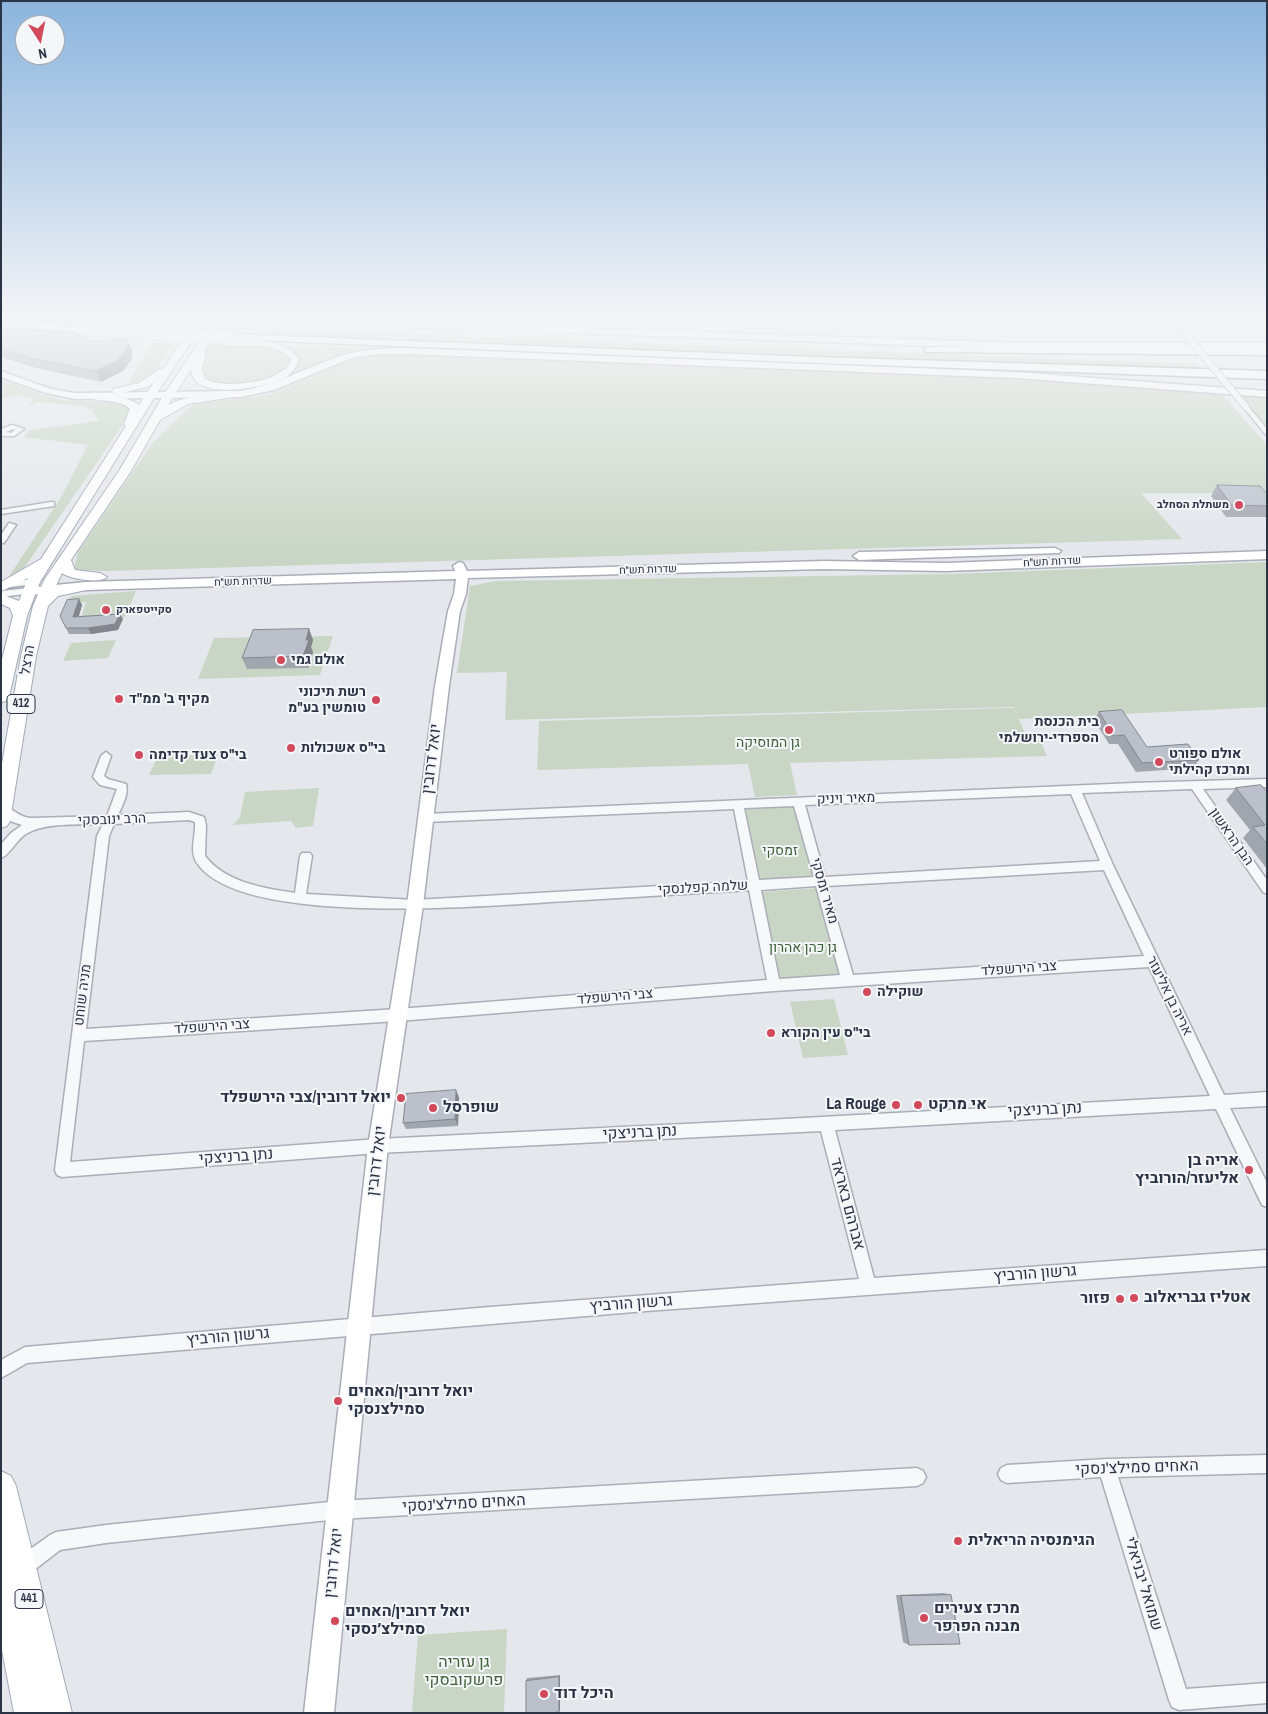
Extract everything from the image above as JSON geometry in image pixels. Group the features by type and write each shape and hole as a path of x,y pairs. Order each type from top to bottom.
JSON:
{"main road":[{"path":"97,397 124,401 135,407 126,436"},
{"name":"412","path":"40,585 46,559 150,397"},
{"name":"412","path":"40,585 65,561 129,465 168,397"},
{"path":"150,428 161,415 175,405 211,397"},
{"name":"שדרות תש\"ח","path":"40,585 100,577 458,572 1267,545"},
{"name":"שדרות תש\"ח","path":"40,585 86,586 419,576 458,572 502,574 824,565 946,568 1045,562 1267,555"},
{"path":"20,616 17,606 2,591 46,559"},
{"path":"65,561 69,573 100,577"},
{"name":"יואל דרובין","path":"319,1713 378,1146 414,905 435,734 458,572"},
{"path":"419,576 444,581 455,598 465,584 502,574"},
{"name":"הרצל","path":"2,815 30,644 40,607 40,585"},
{"name":"הרצל","path":"1,697 20,616 40,585"},
{"path":"40,607 54,593 86,586"},
{"name":"441","path":"1,1486 31,1713"},
{"name":"441","path":"12,1564 55,1713"}],"street":[{"path":"1238,397 1267,434"},
{"path":"1,512 51,504"},
{"path":"1,541 7,530"},
{"path":"2,591 40,585"},
{"name":"מניה שוחט","path":"62,1170 103,836 108,821 123,793 122,787 104,782 98,777 106,756"},
{"name":"מאיר ויניק","path":"425,818 1267,783"},
{"name":"הבן הראשון","path":"1195,786 1267,889"},
{"name":"אריה בן אליעזר","path":"1075,790 1107,865 1267,1200"},
{"name":"מאיר זמסקי","path":"798,801 822,881 848,980"},
{"path":"738,804 774,985"},
{"name":"הרב ינובסקי","path":"2,815 21,822 36,823 189,816"},
{"name":"שלמה קפלנסקי","path":"189,816 200,820 202,829 198,853 200,858 220,878 260,892 300,899 414,905 1107,865"},
{"name":"הרב ינובסקי","path":"1,854 18,831 36,823"},
{"path":"300,899 306,856"},
{"name":"צבי הירשפלד","path":"78,1035 398,1015 774,985 1152,961"},
{"name":"נתן ברניצקי","path":"62,1170 378,1146 1267,1098"},
{"name":"אברהם באראד","path":"826,1123 868,1285"},
{"name":"גרשון הורביץ","path":"1,1370 25,1355 358,1325 868,1285 1267,1258"},
{"name":"האחים סמילצ'נסקי","path":"1007,1474 1107,1468 1267,1464"},
{"name":"שמואל יבניאלי","path":"1107,1468 1179,1700 1267,1692"},
{"name":"האחים סמילצ'נסקי","path":"12,1564 56,1541 106,1534 339,1510 917,1477"}],"green space":[{"path":"27,397 53,397 72,401 114,403 130,407 129,416 22,571 4,584 60,499 88,445 24,437 30,430 99,421 93,411 83,406 37,402 27,408 33,399"},
{"path":"256,397 1225,397 1267,445 1267,493 1141,493 1182,539 108,571 74,570 78,552 151,445 192,405"},
{"path":"1241,397 1267,397 1267,428"},
{"path":"1267,562 1267,707 1019,719 1014,707 505,720 507,672 457,673 470,586 496,581 951,574"},
{"name":"סקייטפארק","path":"136,591 125,617 80,621 86,602 68,603 71,596"},
{"path":"333,636 320,675 198,679 214,638"},
{"path":"116,640 108,658 63,661 71,643"},
{"name":"גן המוסיקה","path":"1014,708 1028,740 1040,740 1047,756 790,763 797,795 755,797 748,764 537,770 539,721"},
{"path":"218,755 211,774 149,775 158,756"},
{"path":"319,788 313,826 296,828 291,821 233,825 240,817 245,792"},
{"name":"זמסקי","path":"797,805 815,879 759,882 745,808"},
{"name":"גן כהן אהרון","path":"819,888 842,976 779,980 760,892"},
{"path":"834,999 848,1055 803,1058 790,1002"},
{"name":"גן עזריה פרשקובסקי","path":"507,1629 504,1713 412,1713 418,1635"}],"building":[{"path":"1217,485 1260,486 1267,494 1267,506 1232,505"},
{"path":"79,599 73,617 120,614 115,624 88,628 66,628 60,616 67,600"},
{"path":"309,629 306,640 309,640 303,656 242,658 253,630"},
{"path":"1122,710 1147,747 1188,744 1199,760 1142,763 1124,735 1114,736 1099,712"},
{"path":"1261,785 1267,792 1267,844 1253,827 1265,825 1236,788"},
{"name":"שופרסל","path":"456,1090 455,1119 403,1123 406,1094"},
{"name":"מרכז צעירים מבנה הפרפר","path":"951,1595 960,1644 909,1645 901,1596"},
{"name":"היכל דוד","path":"559,1677 559,1712 526,1713 526,1681"}],"place":[{"name":"משתלת הסחלב","path":"1239,505"},
{"name":"סקייטפארק","path":"106,610"},
{"name":"אולם גמי","path":"281,660"},
{"name":"מקיף ב' ממ\"ד","path":"119,699"},
{"name":"רשת תיכוני טומשין בע\"מ","path":"376,700"},
{"name":"בית הכנסת הספרדי-ירושלמי","path":"1109,730"},
{"name":"בי\"ס אשכולות","path":"291,748"},
{"name":"בי\"ס צעד קדימה","path":"139,755"},
{"name":"אולם ספורט ומרכז קהילתי","path":"1159,762"},
{"name":"שוקילה","path":"867,992"},
{"name":"בי\"ס עין הקורא","path":"771,1033"},
{"name":"יואל דרובין/צבי הירשפלד","path":"401,1098"},
{"name":"La Rouge","path":"896,1105"},
{"name":"אי מרקט","path":"918,1105"},
{"name":"שופרסל","path":"433,1108"},
{"name":"אריה בן אליעזר/הורוביץ","path":"1249,1170"},
{"name":"אטליז גבריאלוב","path":"1134,1298"},
{"name":"פזור","path":"1120,1299"},
{"name":"יואל דרובין/האחים סמילצנסקי","path":"338,1401"},
{"name":"הגימנסיה הריאלית","path":"958,1541"},
{"name":"מרכז צעירים מבנה הפרפר","path":"924,1618"},
{"name":"יואל דרובין/האחים סמילצ׳נסקי","path":"335,1621"},
{"name":"היכל דוד","path":"544,1694"}]}
